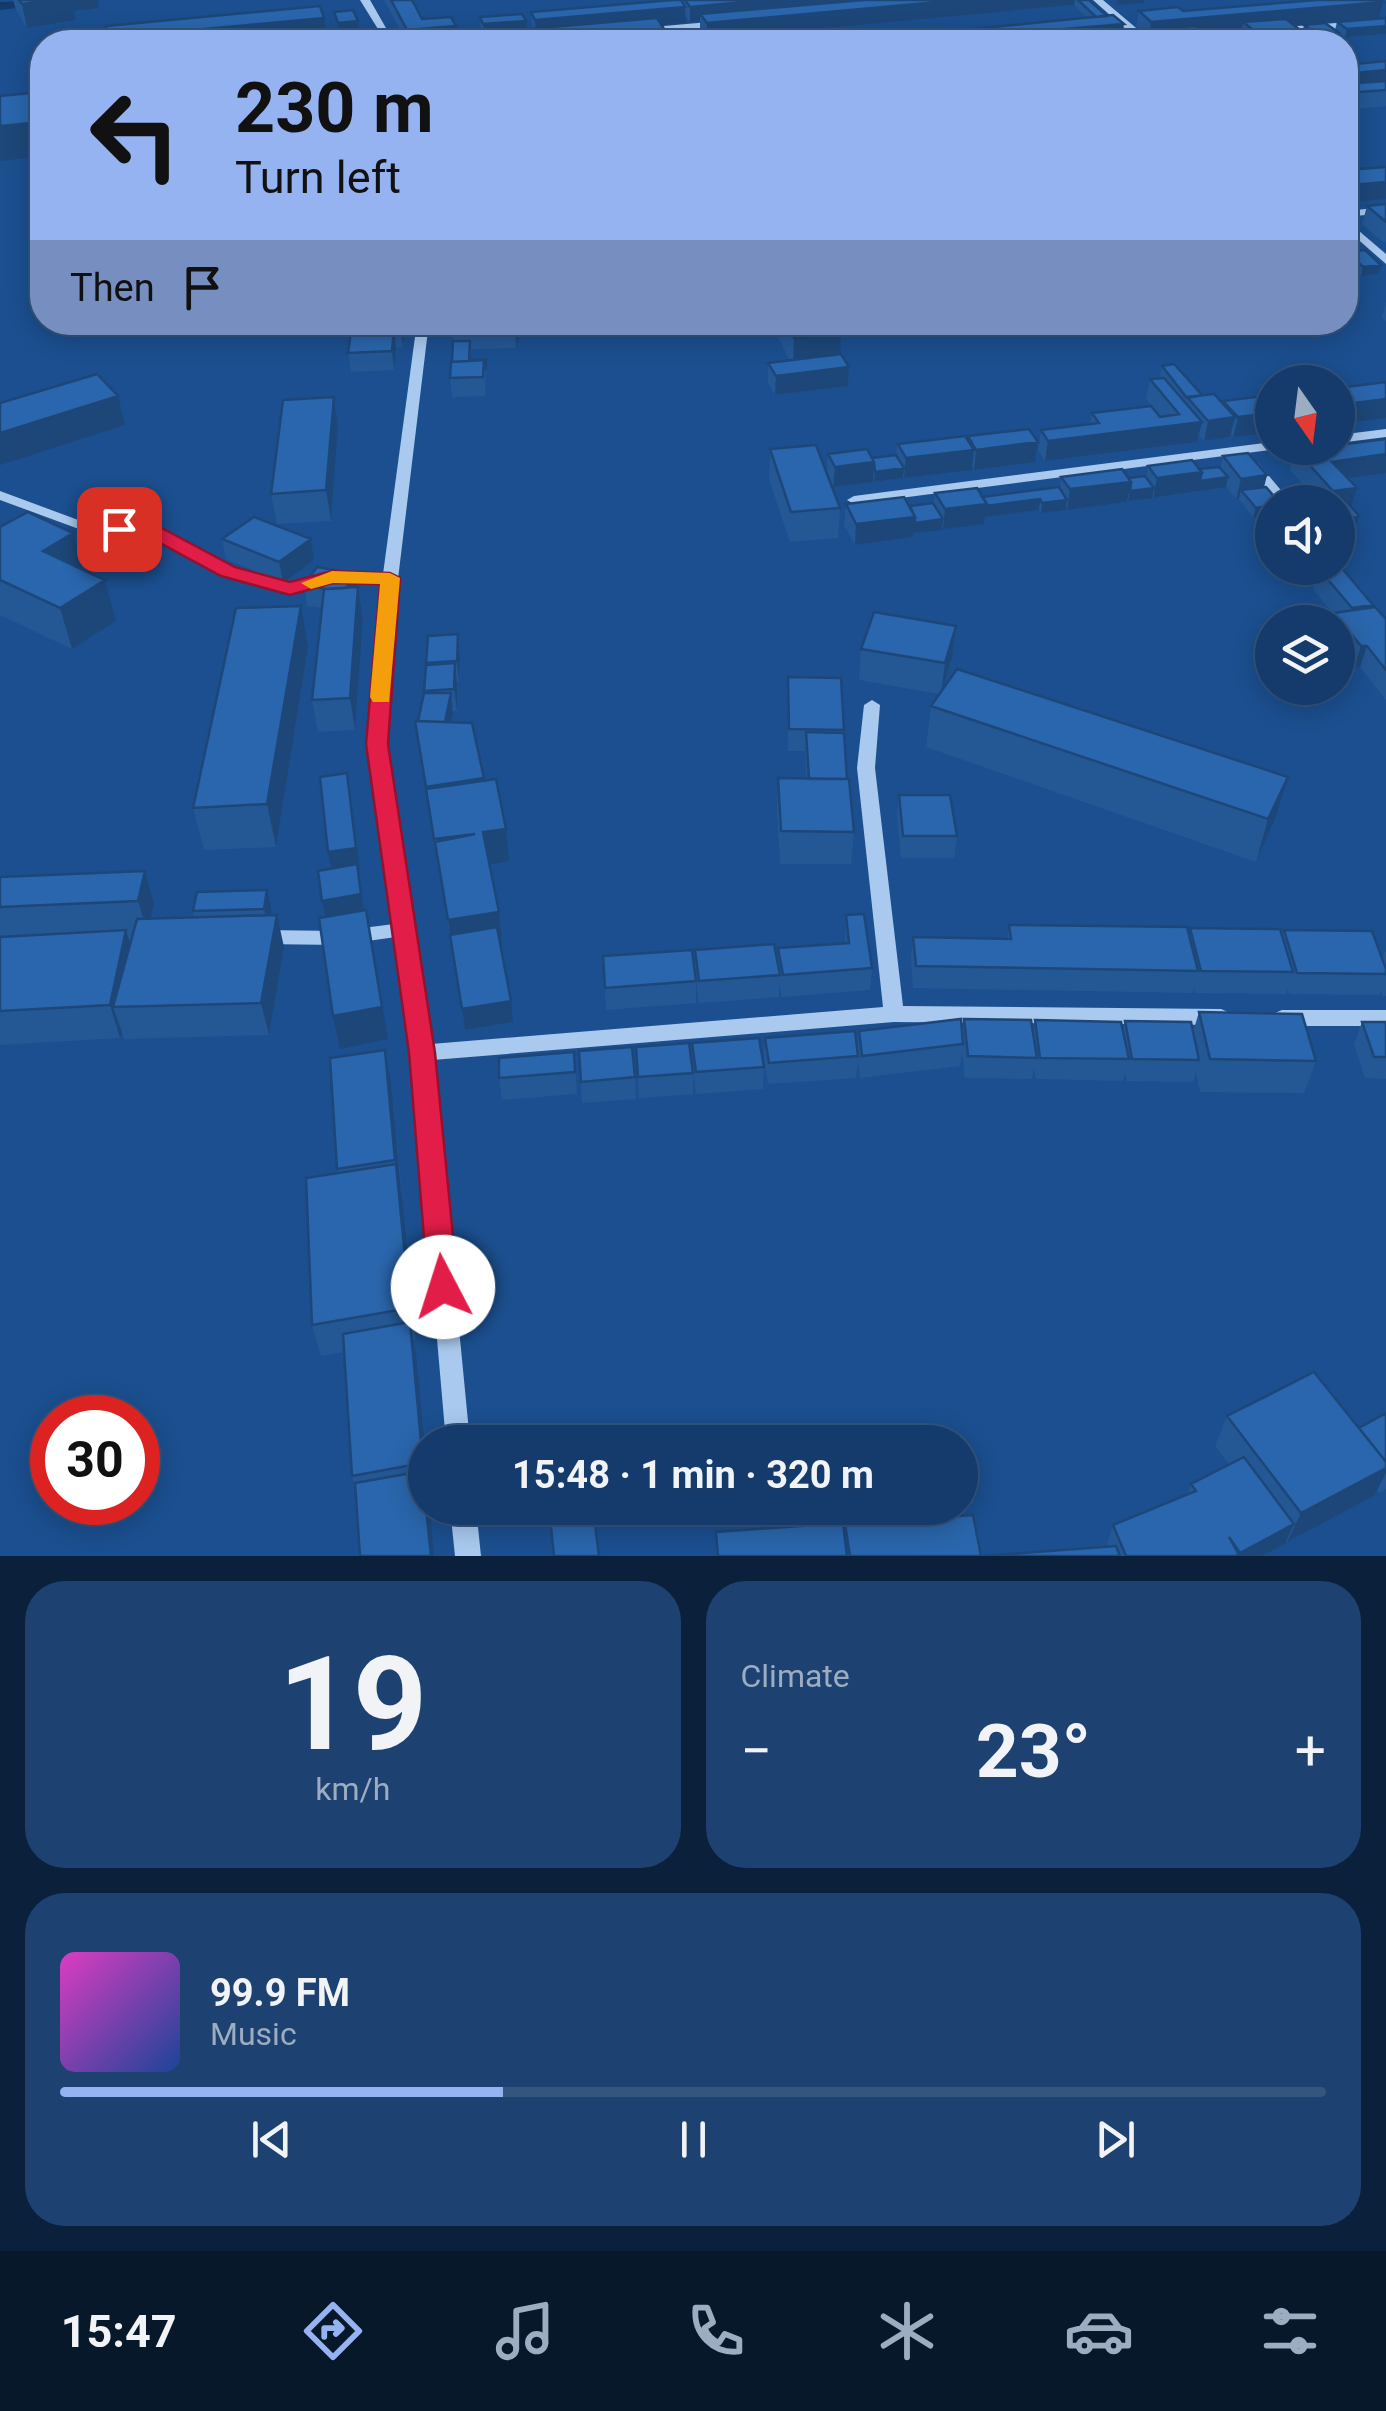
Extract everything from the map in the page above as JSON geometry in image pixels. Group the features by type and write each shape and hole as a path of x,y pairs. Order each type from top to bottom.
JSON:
{"street":[{"path":"365,0 383,30"},
{"path":"1098,0 1130,30"},
{"path":"647,30 739,22"},
{"path":"1289,30 1386,22"},
{"path":"1358,213 1386,210"},
{"path":"1358,234 1386,260"},
{"path":"420,335 390,578 377,744 422,1053 456,1425"},
{"path":"1355,437 1386,433"},
{"path":"854,500 1255,448"},
{"path":"1240,450 1270,485"},
{"path":"0,496 87,528 151,530 228,572 290,589 332,577 390,578"},
{"path":"872,706 866,768 894,1014"},
{"path":"232,938 339,938 405,929"},
{"path":"422,1053 894,1014 1386,1018"},
{"path":"465,1525 468,1556"}],"building":[{"path":"391,0 412,0 422,19 451,17 456,26 407,30"},
{"path":"681,0 685,7 535,20 531,12"},
{"path":"685,0 765,0 690,7"},
{"path":"864,0 960,0 707,23 700,14"},
{"path":"1078,0 1089,0 1107,16 1096,17"},
{"path":"1317,0 1383,2 1151,22 1139,11 1178,7 1183,11"},
{"path":"320,6 324,18 194,30 106,30 106,26"},
{"path":"353,10 358,21 338,23 334,12"},
{"path":"522,14 526,21 483,24 480,17"},
{"path":"1113,15 1124,24 1055,30 964,30"},
{"path":"657,18 665,30 516,30"},
{"path":"1386,18 1386,26 1347,29 1337,22"},
{"path":"1286,19 1300,30 1253,30 1243,22"},
{"path":"1325,23 1335,30 1311,30 1304,25"},
{"path":"1195,26 1200,30 1164,30"},
{"path":"1386,61 1386,70 1358,73 1358,64"},
{"path":"1386,81 1386,90 1358,92 1358,83"},
{"path":"30,93 30,123 0,126 0,96"},
{"path":"1386,167 1386,182 1358,184 1358,169"},
{"path":"1386,204 1386,222 1367,206"},
{"path":"1365,250 1381,265 1363,267 1358,262 1358,251"},
{"path":"351,335 393,335 392,351 348,353"},
{"path":"453,341 470,341 469,360 486,359 486,369 484,360 452,362"},
{"path":"841,354 849,367 776,376 768,363"},
{"path":"484,360 483,377 450,378 451,362"},
{"path":"1174,364 1202,395 1187,398 1162,366"},
{"path":"97,374 118,396 0,433 0,403"},
{"path":"1164,378 1202,422 1048,441 1041,430 1099,423 1092,413 1151,406 1160,417 1179,414 1150,379"},
{"path":"1386,382 1386,399 1355,403 1355,386"},
{"path":"1214,394 1235,417 1208,421 1187,397"},
{"path":"334,397 326,490 271,494 283,400"},
{"path":"1255,397 1255,415 1238,417 1223,401"},
{"path":"1029,429 1038,442 976,450 968,436"},
{"path":"965,436 974,450 906,458 898,444"},
{"path":"1386,439 1386,454 1355,459 1355,443"},
{"path":"816,445 840,508 791,512 770,449"},
{"path":"867,449 874,462 835,467 828,454"},
{"path":"1248,453 1267,475 1241,479 1223,456"},
{"path":"896,455 904,468 875,472 872,458"},
{"path":"1192,460 1202,472 1157,478 1148,466"},
{"path":"1310,465 1335,465 1354,485 1328,485"},
{"path":"1219,467 1228,477 1200,481 1199,469"},
{"path":"1122,469 1131,482 1070,489 1061,477"},
{"path":"1145,476 1154,488 1130,491 1129,478"},
{"path":"1059,487 1067,500 986,506 982,497"},
{"path":"977,488 987,504 945,509 935,493"},
{"path":"1255,488 1255,507 1241,490"},
{"path":"904,497 915,517 856,524 846,504"},
{"path":"933,503 943,519 915,523 910,506"},
{"path":"28,512 73,533 43,551 105,580 60,608 0,580 0,527"},
{"path":"254,517 311,539 279,562 222,539"},
{"path":"317,567 356,574 346,588 304,585"},
{"path":"1355,584 1373,605 1349,605 1333,585"},
{"path":"358,587 350,698 312,700 324,589"},
{"path":"301,606 267,804 193,808 236,608"},
{"path":"1375,607 1386,619 1386,670 1367,646 1361,646 1355,639 1355,610"},
{"path":"874,612 956,626 945,663 861,649"},
{"path":"458,634 457,661 426,663 428,636"},
{"path":"455,663 454,689 424,691 426,665"},
{"path":"957,669 1288,777 1268,819 931,706"},
{"path":"788,677 841,678 844,730 789,729"},
{"path":"424,693 451,693 445,722 418,721"},
{"path":"415,721 472,723 484,778 426,787"},
{"path":"806,732 844,733 847,779 809,779"},
{"path":"347,773 356,848 328,852 320,777"},
{"path":"778,778 849,779 854,832 781,831"},
{"path":"496,779 506,829 483,832 499,912 448,920 435,842 475,834 434,839 426,789"},
{"path":"899,795 950,795 957,836 903,836"},
{"path":"357,864 361,894 322,901 318,871"},
{"path":"145,871 138,901 0,907 0,877"},
{"path":"267,890 264,909 193,911 197,892"},
{"path":"366,910 382,1007 333,1016 319,918"},
{"path":"864,914 872,968 783,975 778,948 849,943 846,915"},
{"path":"277,915 261,1003 113,1007 137,919"},
{"path":"1009,925 1187,927 1198,971 916,966 913,937 1011,939"},
{"path":"497,927 511,1001 462,1009 450,935"},
{"path":"1190,928 1280,929 1293,972 1201,971"},
{"path":"126,930 110,1005 0,1011 0,937"},
{"path":"1284,930 1372,931 1386,974 1297,973"},
{"path":"774,944 780,975 699,981 695,950"},
{"path":"692,950 696,981 605,988 603,956"},
{"path":"1199,1012 1302,1014 1316,1061 1210,1059"},
{"path":"961,1019 963,1044 862,1056 859,1031"},
{"path":"964,1019 1031,1020 1037,1058 968,1056"},
{"path":"1035,1020 1121,1022 1129,1059 1040,1058"},
{"path":"1125,1021 1191,1022 1199,1060 1132,1059"},
{"path":"1362,1022 1386,1022 1386,1057 1374,1057"},
{"path":"855,1031 858,1056 769,1063 765,1038"},
{"path":"759,1038 764,1067 696,1072 692,1043"},
{"path":"689,1043 693,1073 638,1077 636,1047"},
{"path":"632,1047 635,1077 581,1082 579,1051"},
{"path":"385,1050 395,1160 337,1169 330,1058"},
{"path":"574,1052 575,1072 499,1078 499,1058"},
{"path":"396,1164 410,1308 312,1325 306,1178"},
{"path":"410,1322 419,1425 408,1425 408,1466 352,1476 343,1334"},
{"path":"1314,1372 1386,1462 1386,1468 1301,1513 1227,1416"},
{"path":"1386,1413 1386,1462 1359,1428"},
{"path":"1244,1457 1294,1524 1240,1553 1229,1537 1239,1555 1236,1556 1126,1556 1113,1525 1196,1491 1191,1484"},
{"path":"408,1474 408,1525 428,1525 431,1556 360,1556 355,1483"},
{"path":"551,1525 595,1525 599,1556 554,1556"},
{"path":"843,1525 847,1556 718,1556 716,1532"},
{"path":"845,1525 975,1525 981,1556 850,1556"},
{"path":"1116,1546 1120,1556 983,1556"}],"waterway":[{"path":"0,6 50,0"}],"slow traffic":[{"path":"311,583 332,577 390,578 381,697"}],"route":[{"path":"119,529 151,530 228,572 290,589 332,577 390,578 377,744 422,1053 443,1287"}]}
